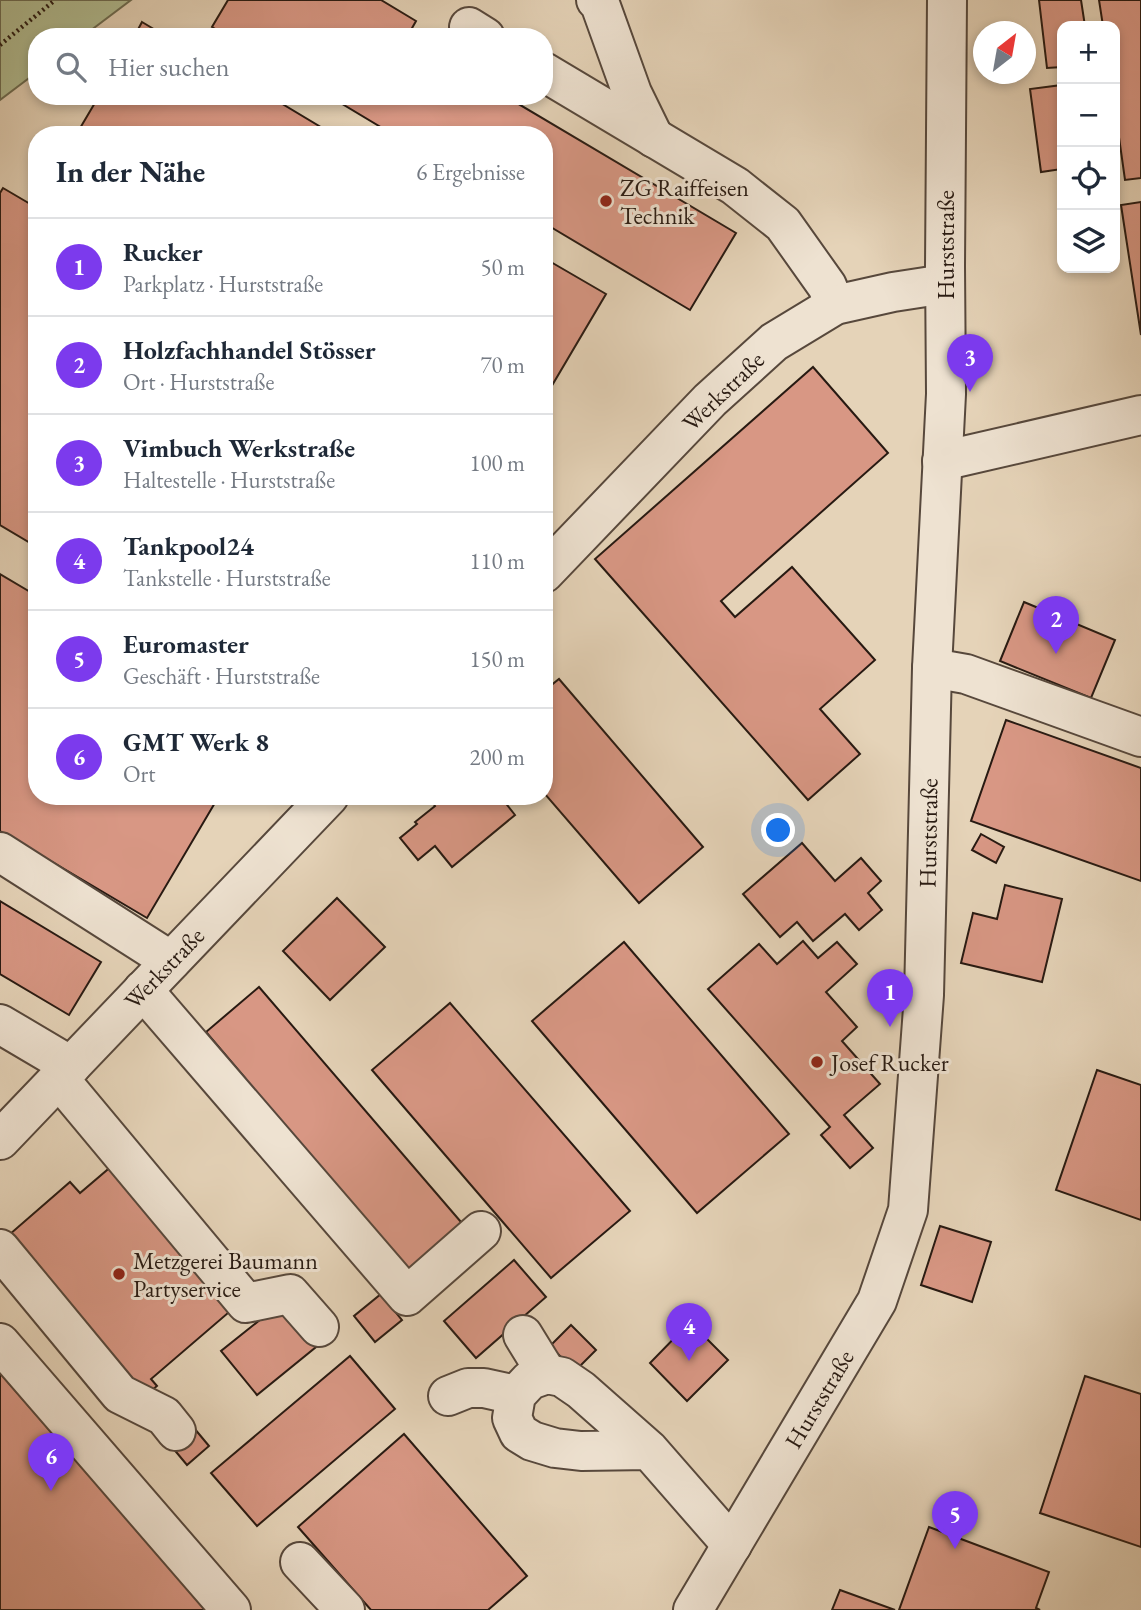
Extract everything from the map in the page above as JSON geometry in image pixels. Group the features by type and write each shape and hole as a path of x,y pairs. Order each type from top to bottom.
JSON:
{"street":[{"path":"596,0 600,4 632,93 654,138"},
{"name":"Hurststraße","path":"693,1610 877,1301 908,1210 923,995 932,668 946,394 947,0"},
{"path":"553,77 734,186 783,224 827,286 835,304"},
{"name":"Werkstraße","path":"553,564 719,391 774,342 835,304 945,285"},
{"path":"942,461 1141,415"},
{"path":"932,668 966,674 1141,737"},
{"name":"Werkstraße","path":"0,1140 320,805"},
{"path":"0,852 171,961"},
{"path":"143,990 407,1296 481,1231"},
{"path":"0,1024 64,1073 70,1092 246,1303 290,1294 319,1327"},
{"path":"0,1250 120,1394 164,1416 176,1431"},
{"path":"523,1335 531,1385 512,1419 519,1433 555,1448 581,1451 649,1450"},
{"path":"0,1343 231,1610"},
{"path":"448,1396 468,1388 531,1385 562,1377 581,1390 649,1450 732,1545"},
{"path":"300,1562 345,1610"}],"path":[{"path":"0,45 55,0"}],"green space":[{"path":"0,0 131,0 94,28 28,28 28,79 0,100"}],"building":[{"path":"228,0 381,0 416,21 412,28 212,27"},
{"path":"1039,0 1081,0 1084,21 1057,21 1057,67 1047,68"},
{"path":"1099,0 1141,0 1141,178 1125,180 1120,144 1120,21 1102,21"},
{"path":"142,22 152,28 139,28"},
{"path":"1057,86 1057,170 1041,172 1030,89"},
{"path":"94,105 284,105 319,126 81,126"},
{"path":"344,105 520,105 736,233 690,310 553,228 553,126 379,126"},
{"path":"3,188 28,203 28,542 0,525 0,193"},
{"path":"1141,202 1141,335 1121,205"},
{"path":"553,263 606,294 553,384"},
{"path":"813,367 888,453 721,601 735,617 792,567 875,660 820,709 860,754 808,800 595,559"},
{"path":"0,574 28,591 28,805 214,805 147,918 0,831"},
{"path":"1024,602 1115,640 1091,698 1000,661"},
{"path":"559,679 703,847 639,903 553,803 553,684"},
{"path":"1006,720 1141,768 1141,881 971,821"},
{"path":"507,805 515,815 452,867 435,846 418,860 400,838 435,806"},
{"path":"981,834 1004,847 996,863 972,850"},
{"path":"802,843 835,881 861,858 881,881 868,893 882,910 859,930 845,914 813,941 797,922 780,937 743,894"},
{"path":"1005,885 1062,899 1042,982 961,963 973,913 997,919"},
{"path":"337,898 385,947 330,1000 283,951"},
{"path":"0,901 101,962 69,1015 0,974"},
{"name":"Josef Rucker","path":"803,941 818,958 837,942 857,964 826,992 857,1027 842,1041 880,1084 844,1115 873,1148 850,1168 821,1135 830,1127 708,989 759,944 777,964"},
{"path":"624,942 789,1134 697,1213 532,1021"},
{"path":"259,987 467,1229 404,1283 235,1087 245,1078 206,1032"},
{"path":"450,1003 630,1211 551,1278 372,1070"},
{"path":"1097,1070 1141,1085 1141,1220 1056,1190"},
{"name":"Metzgerei Baumann Partyservice","path":"113,1165 235,1307 151,1379 157,1386 139,1401 2,1241 70,1182 80,1193"},
{"path":"940,1226 991,1242 972,1302 921,1285"},
{"path":"514,1260 546,1297 476,1358 444,1321"},
{"path":"381,1294 402,1320 375,1342 354,1316"},
{"path":"284,1308 316,1347 257,1395 221,1351 271,1311"},
{"path":"690,1322 728,1360 687,1401 650,1363"},
{"path":"571,1325 596,1350 575,1371 550,1346"},
{"path":"350,1356 395,1409 257,1526 211,1473"},
{"path":"0,1373 206,1610 0,1610"},
{"path":"1085,1376 1141,1394 1141,1547 1040,1513"},
{"path":"189,1422 209,1446 187,1465 167,1441"},
{"path":"404,1434 527,1576 488,1610 371,1610 298,1527"},
{"path":"929,1527 1049,1572 1036,1608 1040,1610 899,1610"},
{"path":"840,1590 895,1610 832,1610"}],"place":[{"name":"ZG Raiffeisen Technik","path":"606,201"},
{"name":"Vimbuch Werkstraße","path":"970,392"},
{"name":"Holzfachhandel Stösser","path":"1056,654"},
{"name":"Rucker","path":"890,1027"},
{"name":"Josef Rucker","path":"817,1062"},
{"name":"Metzgerei Baumann Partyservice","path":"119,1274"},
{"name":"Tankpool24","path":"689,1361"},
{"name":"GMT Werk 8","path":"51,1491"},
{"name":"Euromaster","path":"955,1549"}]}
